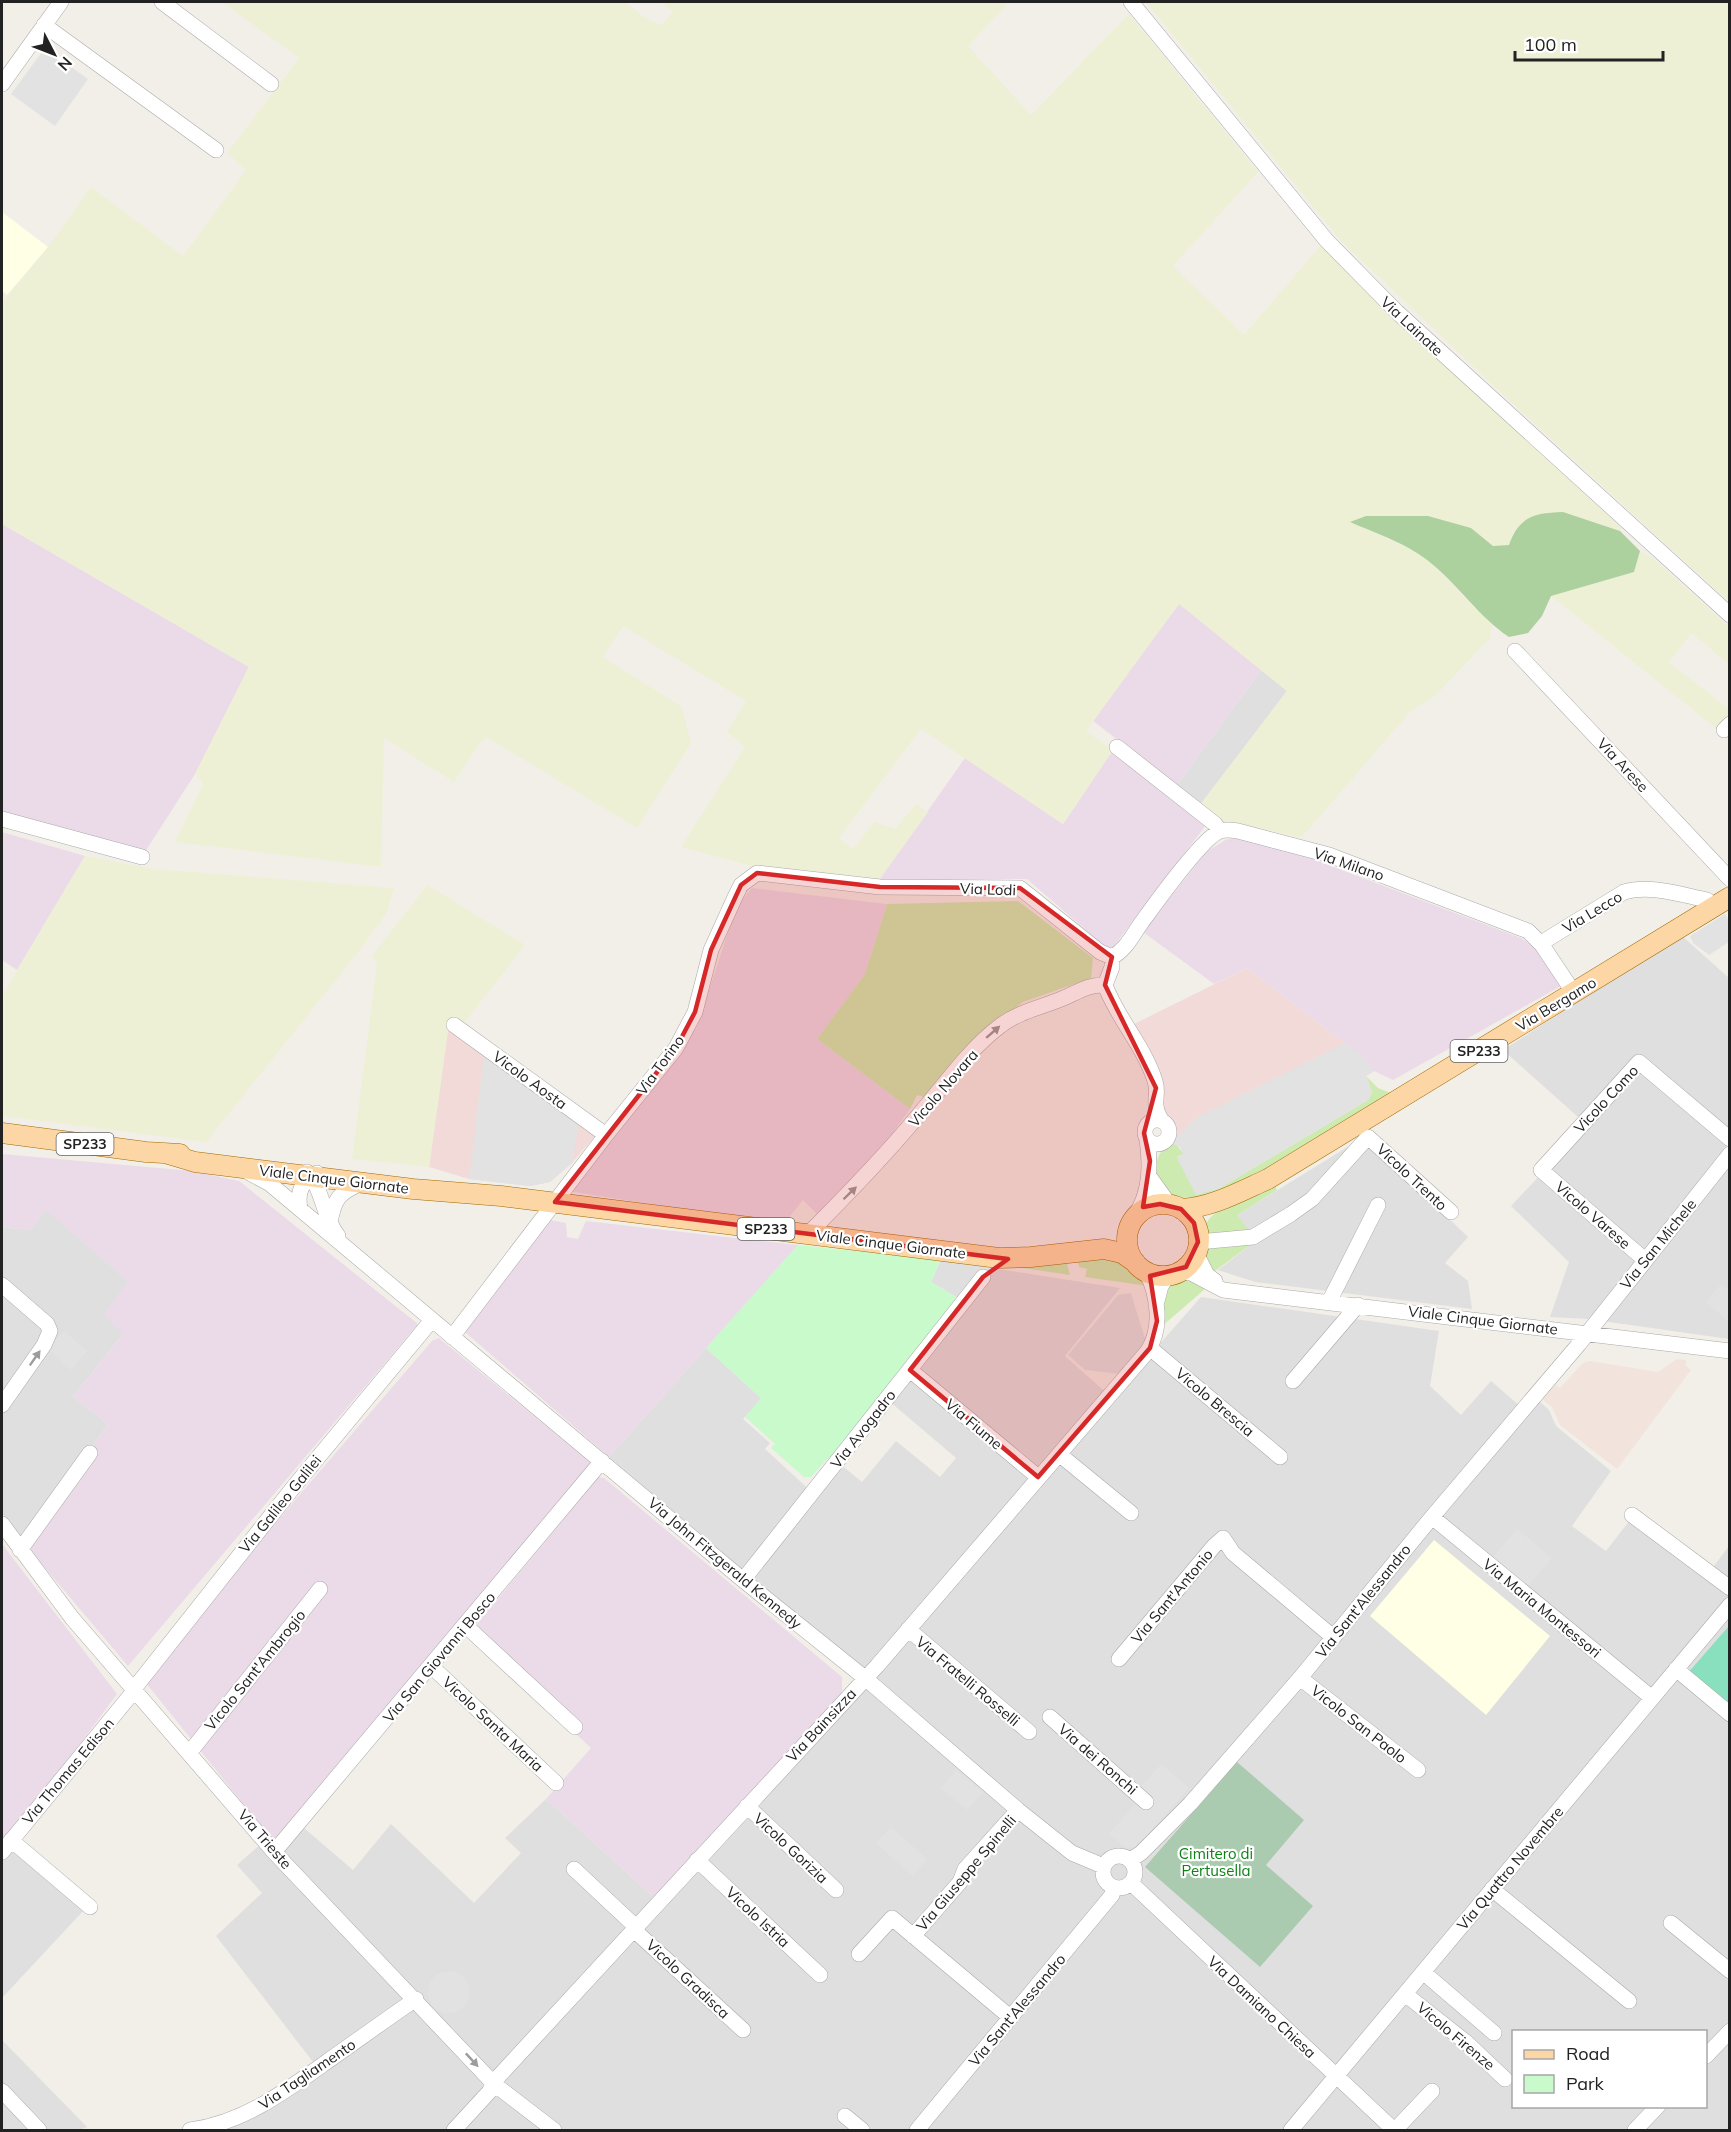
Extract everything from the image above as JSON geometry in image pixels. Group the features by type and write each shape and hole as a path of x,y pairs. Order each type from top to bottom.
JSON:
{"main road":[{"name":"Via Bergamo","path":"1175,1206 1189,1208 1225,1199 1268,1179 1721,902"},
{"name":"Viale Cinque Giornate","path":"2,1133 243,1163 414,1180 501,1196"},
{"name":"Viale Cinque Giornate","path":"243,1163 362,1183 555,1202 992,1257 1030,1257 1104,1249 1122,1253 1140,1267"},
{"name":"Via Bergamo","path":"1198,1244 1200,1223 1206,1213 1225,1199"},
{"name":"SP233","path":"1132,1221 1150,1206 1175,1206"},
{"path":"1175,1206 1191,1217 1198,1244"},
{"name":"Viale Cinque Giornate","path":"1030,1257 1104,1241 1119,1234 1132,1221"},
{"path":"1132,1221 1127,1233 1128,1248 1140,1267"},
{"name":"SP233","path":"1140,1267 1160,1275 1173,1273 1192,1260 1198,1244"}],"street":[{"path":"2,84 61,2"},
{"path":"162,2 271,84"},
{"name":"Via Lainate","path":"1131,2 1327,241 1372,289 1730,615"},
{"path":"44,25 216,150"},
{"name":"Via Arese","path":"1515,651 1730,879"},
{"path":"1116,747 1215,824 1220,831 1208,839 1173,880 1123,949 1112,957 1112,967 1105,985 1110,999 1155,1081 1156,1110 1167,1125 1169,1133 1157,1148 1150,1168 1144,1203 1132,1221"},
{"path":"2,819 142,857"},
{"name":"Via Milano","path":"1220,831 1228,829 1238,831 1329,855 1528,931 1542,945 1574,993"},
{"name":"Via Lodi","path":"749,879 758,873 880,887 1020,888 1100,952 1112,957"},
{"name":"Via Torino","path":"452,1337 606,1135 676,1048 695,1012 711,950 741,885 749,879"},
{"name":"Via Lecco","path":"1542,945 1546,940 1624,892 1635,888 1721,902"},
{"name":"Vicolo Novara","path":"808,1234 859,1184 985,1039 1001,1025 1016,1016 1067,997 1084,988 1097,984 1105,985"},
{"name":"Vicolo Aosta","path":"454,1025 606,1135"},
{"name":"Vicolo Como","path":"1542,1170 1639,1062 1730,1139"},
{"path":"1155,1101 1147,1133 1150,1168 1175,1206"},
{"path":"1147,1133 1152,1121 1162,1121"},
{"path":"1147,1133 1156,1144 1163,1143"},
{"name":"Vicolo Trento","path":"1198,1244 1253,1237 1291,1214 1312,1199 1368,1137 1451,1212"},
{"name":"Via San Michele","path":"1587,1333 1730,1154"},
{"name":"Via John Fitzgerald Kennedy","path":"243,1163 743,1580 865,1678 1018,1809 1072,1853 1103,1866"},
{"name":"Vicolo Varese","path":"1542,1170 1645,1260"},
{"path":"300,1209 298,1197 300,1189 316,1173 336,1173 397,1181 414,1180"},
{"name":"Via John Fitzgerald Kennedy","path":"311,1176 330,1223 350,1253"},
{"path":"330,1223 333,1205 339,1197 346,1190 362,1183"},
{"path":"1329,1302 1377,1205"},
{"name":"Viale Cinque Giornate","path":"1198,1244 1207,1275 1237,1290"},
{"name":"Via Avogadro","path":"743,1580 983,1277 982,1269 992,1257"},
{"name":"Via Bainsizza","path":"1140,1267 1152,1282 1157,1301"},
{"name":"Viale Cinque Giornate","path":"1173,1273 1191,1273 1223,1290 1730,1351"},
{"name":"Via Bainsizza","path":"454,2130 489,2092 499,2076 865,1678 1150,1348 1156,1331 1157,1301 1161,1287 1173,1273"},
{"path":"2,1285 47,1324 50,1331 45,1345 2,1405"},
{"path":"1293,1381 1358,1305"},
{"name":"Via Galileo Galilei","path":"133,1691 296,1484 432,1320"},
{"name":"Via Sant'Alessandro","path":"1130,1860 1141,1853 1190,1804 1300,1678 1587,1333"},
{"name":"Vicolo Brescia","path":"1150,1348 1280,1457"},
{"name":"Via Fiume","path":"910,1370 1038,1478"},
{"path":"20,1550 90,1453"},
{"path":"1059,1454 1131,1514"},
{"name":"Via San Giovanni Bosco","path":"274,1852 603,1461"},
{"path":"1632,1515 1730,1588"},
{"name":"Via Maria Montessori","path":"1432,1517 1652,1698"},
{"name":"Via Trieste","path":"2,1524 72,1618 274,1852 416,1999 494,2084 554,2130"},
{"name":"Via Sant'Antonio","path":"1119,1659 1223,1538 1233,1553 1333,1638"},
{"name":"Vicolo Sant'Ambrogio","path":"189,1752 320,1589"},
{"name":"Via Quattro Novembre","path":"1291,2130 1730,1605"},
{"path":"465,1625 575,1727"},
{"name":"Via Fratelli Rosselli","path":"908,1629 1029,1732"},
{"name":"Vicolo Santa Maria","path":"431,1666 556,1783"},
{"path":"1676,1669 1730,1714"},
{"name":"Vicolo San Paolo","path":"1300,1678 1418,1770"},
{"name":"Via Thomas Edison","path":"6,1846 133,1691"},
{"name":"Via dei Ronchi","path":"1050,1717 1146,1802"},
{"name":"Vicolo Gorizia","path":"747,1806 836,1890"},
{"name":"Via Giuseppe Spinelli","path":"913,1936 960,1882 965,1869 1018,1809"},
{"path":"6,1846 90,1907"},
{"path":"1114,1856 1130,1860 1135,1870 1131,1883 1124,1888 1113,1887 1105,1881 1102,1875 1103,1866 1109,1859 1114,1856"},
{"name":"Vicolo Istria","path":"697,1860 820,1975"},
{"name":"Vicolo Gradisca","path":"574,1869 744,2030"},
{"name":"Via Damiano Chiesa","path":"1131,1883 1335,2076 1386,2128"},
{"name":"Via Sant'Alessandro","path":"917,2130 1112,1895 1113,1887"},
{"path":"1492,1889 1629,2001"},
{"path":"859,1954 892,1918 1010,2017"},
{"path":"1671,1923 1730,1971"},
{"path":"1423,1972 1494,2033"},
{"name":"Vicolo Firenze","path":"1405,1994 1467,2043 1505,2079"},
{"name":"Via Tagliamento","path":"190,2130 210,2128 244,2115 276,2098 416,1999"},
{"path":"1707,2055 1730,2031"},
{"path":"2,2091 39,2130"},
{"path":"1386,2128 1432,2091"},
{"path":"1635,2130 1656,2108"},
{"path":"845,2116 862,2130"}],"highlighted area":[{"path":"757,873 880,887 1020,888 1112,957 1105,985 1156,1088 1144,1133 1150,1161 1143,1207 1160,1204 1181,1209 1194,1223 1198,1242 1186,1267 1150,1276 1157,1321 1150,1348 1038,1477 910,1370 983,1277 1008,1259 555,1202 676,1048 695,1012 711,950 741,885"}],"shaded area":[{"path":"222,2 625,2 647,19 662,25 673,12 661,2 1009,2 968,46 1031,115 1129,14 1258,172 1173,266 1244,335 1321,245 1391,316 1622,528 1620,531 1563,512 1513,532 1509,545 1493,546 1471,528 1351,522 1415,551 1431,563 1492,625 1490,638 1435,696 1410,712 1301,838 1238,823 1223,823 1200,805 1287,691 1179,604 1086,731 1113,750 1063,824 921,729 839,838 853,849 874,822 895,829 916,804 928,812 879,880 763,869 681,847 745,747 727,732 746,701 623,626 603,657 682,707 691,743 637,828 486,737 454,782 384,738 381,867 175,842 203,784 195,774 249,667 2,524 2,303 48,247 91,187 183,256 246,170 227,153 299,58"},
{"path":"1146,2 1729,2 1729,602 1499,391 1341,241"},
{"path":"45,48 88,79 55,126 11,94"},
{"path":"2,212 48,247 7,295 2,291"},
{"path":"2,524 249,667 195,774 143,855 2,812"},
{"path":"1640,551 1653,558 1729,627 1729,665 1692,633 1669,662 1729,709 1729,716 1717,729 1551,596 1634,572"},
{"path":"1179,603 1261,670 1177,785 1093,721"},
{"path":"1261,670 1287,691 1200,805 1177,785"},
{"path":"1113,750 1206,825 1110,951 1027,879 879,880 965,758 1063,824"},
{"path":"2,832 85,856 17,970 2,960"},
{"path":"1252,836 1521,938 1537,949 1561,986 1393,1080 1374,1071 1364,1058 1247,968 1214,984 1143,932 1206,852 1227,839"},
{"path":"85,856 155,869 394,888 386,914 359,951 206,1142 2,1116 2,996"},
{"path":"427,885 525,945 465,1022 456,1018 448,1030 429,1167 352,1159 377,964 372,956"},
{"path":"752,888 887,904 865,974 817,1039 910,1109 866,1170 819,1216 803,1200 783,1225 567,1191 697,1027 728,932 740,902"},
{"path":"1725,914 1729,920 1729,942 1709,955 1693,943 1690,936"},
{"path":"1681,935 1729,978 1729,1339 1588,1319 1550,1317 1569,1262 1511,1206 1587,1125 1503,1050"},
{"path":"1247,968 1364,1058 1374,1071 1366,1076 1176,1144 1171,1143 1163,1108 1132,1025"},
{"path":"448,1030 579,1122 595,1136 572,1163 550,1182 530,1186 469,1179 429,1167"},
{"path":"1345,1043 1364,1058 1374,1071 1366,1076 1372,1092 1368,1100 1218,1189 1196,1195 1177,1158 1183,1154 1180,1147 1171,1143 1196,1118"},
{"path":"484,1054 579,1122 572,1163 550,1182 530,1186 469,1179"},
{"path":"1362,1138 1368,1141 1468,1237 1445,1263 1468,1281 1472,1309 1255,1282 1218,1270 1254,1242 1237,1215"},
{"path":"2,1154 192,1171 239,1181 418,1324 128,1666 24,1543 108,1424 73,1397 123,1334 104,1315 128,1281 46,1210 30,1230 2,1227"},
{"path":"46,1209 128,1281 123,1334 73,1397 108,1424 24,1543 2,1513 2,1227 30,1230"},
{"path":"550,1220 566,1223 567,1237 578,1239 586,1221 798,1245 609,1457 465,1332"},
{"path":"941,1260 1120,1288 1065,1356 1112,1398 1201,1297 1439,1331 1430,1386 1461,1415 1491,1381 1528,1413 1539,1401 1549,1410 1556,1426 1611,1471 1572,1526 1606,1551 1630,1520 1708,1574 1729,1546 1729,2130 221,2130 320,2071 216,1936 262,1893 237,1865 262,1843 273,1856 304,1828 353,1870 391,1824 474,1903 521,1853 505,1838 546,1799 655,1898 868,1676 609,1457 706,1348 762,1399 743,1419 770,1443 765,1449 815,1495 840,1464 862,1482 896,1441 940,1477 956,1458 882,1395 958,1298 931,1282"},
{"path":"1721,1284 1729,1291 1729,1322 1706,1302"},
{"path":"1131,1293 1146,1342 1119,1374 1085,1370 1068,1355 1118,1295"},
{"path":"64,1331 87,1351 71,1370 48,1349"},
{"path":"439,1338 591,1463 273,1841 142,1678 432,1341"},
{"path":"1677,1359 1686,1360 1686,1366 1691,1370 1617,1469 1560,1425 1552,1407 1542,1399 1554,1384 1560,1388 1583,1363 1590,1361 1658,1372"},
{"path":"598,1477 604,1478 842,1677 842,1695 655,1898 546,1799 591,1748 469,1634"},
{"path":"1517,1529 1552,1558 1525,1590 1490,1561"},
{"path":"1434,1540 1550,1636 1486,1715 1370,1616"},
{"path":"2,1544 117,1694 2,1850"},
{"path":"1161,1764 1189,1788 1144,1838 1134,1847 1126,1848 1109,1834 1135,1804 1130,1799"},
{"path":"956,1770 983,1792 967,1810 941,1788"},
{"path":"891,1827 927,1859 913,1876 876,1843"},
{"path":"13,1847 85,1909 2,1998 2,1860"},
{"path":"449,1971 464,1977 470,1992 464,2007 449,2013 434,2007 428,1992 434,1977"},
{"path":"2,2040 87,2127 79,2130 2,2130"}],"green space":[{"path":"1563,512 1620,531 1640,551 1634,572 1551,596 1542,616 1528,633 1509,637 1488,620 1423,557 1392,540 1350,522 1366,516 1428,516 1471,528 1493,546 1509,545 1518,528 1529,518"},
{"path":"1018,901 1093,958 1091,978 1023,1002 985,1031 927,1098 917,1095 910,1109 817,1039 865,974 887,904"},
{"path":"1366,1076 1378,1088 1391,1093 1320,1142 1269,1171 1233,1186 1197,1197 1169,1196 1158,1179 1156,1163 1163,1149 1171,1143 1176,1144 1184,1154 1177,1157 1218,1189 1368,1100 1372,1092"},
{"path":"1274,1184 1277,1190 1237,1215 1251,1233 1206,1236 1205,1225 1220,1210"},
{"path":"1254,1242 1211,1274 1203,1253 1208,1248"},
{"path":"798,1245 941,1260 931,1282 959,1299 830,1459 828,1458 811,1477 804,1477 771,1448 775,1444 745,1417 761,1398 706,1348"},
{"path":"1102,1255 1134,1271 1148,1286 1085,1277 1087,1269 1079,1267 1077,1257"},
{"path":"1066,1259 1070,1275 1002,1265"},
{"path":"1187,1276 1205,1289 1161,1327 1162,1301 1166,1288 1177,1278"},
{"path":"1729,1626 1729,1710 1687,1674"},
{"name":"Cimitero di Pertusella","path":"1237,1762 1304,1820 1266,1865 1313,1906 1260,1967 1145,1867"}]}
